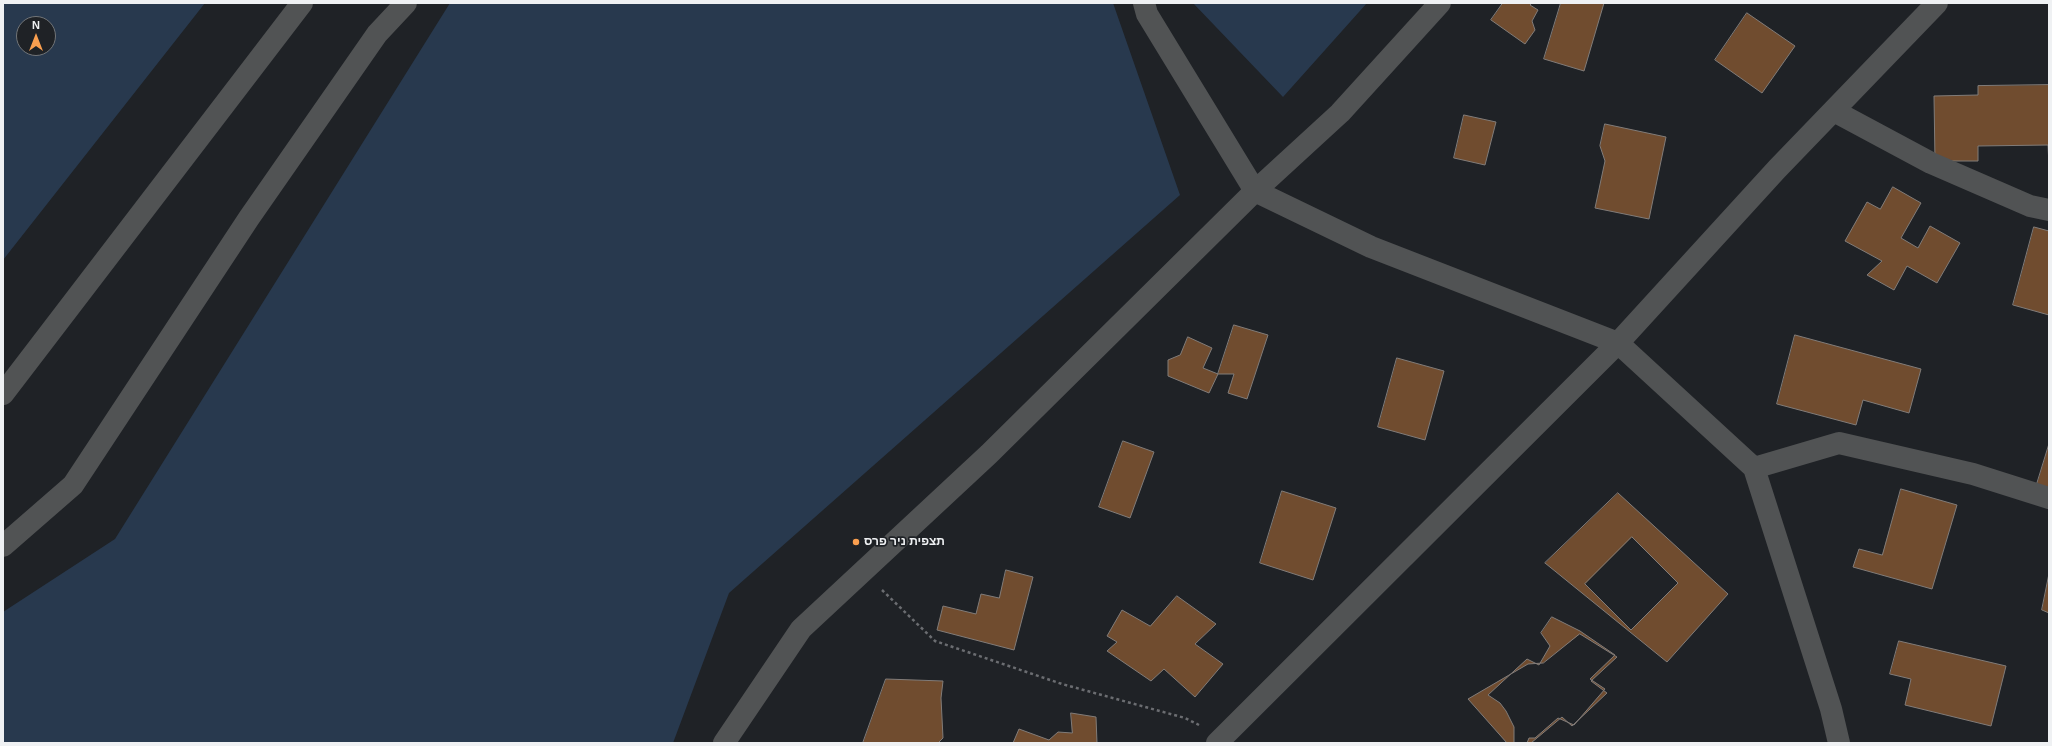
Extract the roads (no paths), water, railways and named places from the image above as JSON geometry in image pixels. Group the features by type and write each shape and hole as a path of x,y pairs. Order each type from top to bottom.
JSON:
{"street":[{"path":"3,394 302,3"},
{"path":"3,546 73,485 249,218 368,46 377,34 406,3"},
{"path":"1144,3 1148,14 1255,191 1371,247 1618,343 1754,468 1831,710 1839,743"},
{"path":"724,743 801,629 989,454 1255,191 1340,113 1440,3"},
{"path":"1220,740 1618,343 1777,170 1937,3"},
{"path":"1834,111 1931,163 2030,206 2049,210"},
{"path":"1754,468 1840,443 1973,474 2049,498"}],"place":[{"name":"תצפית ניר פרס","path":"856,542"}]}
